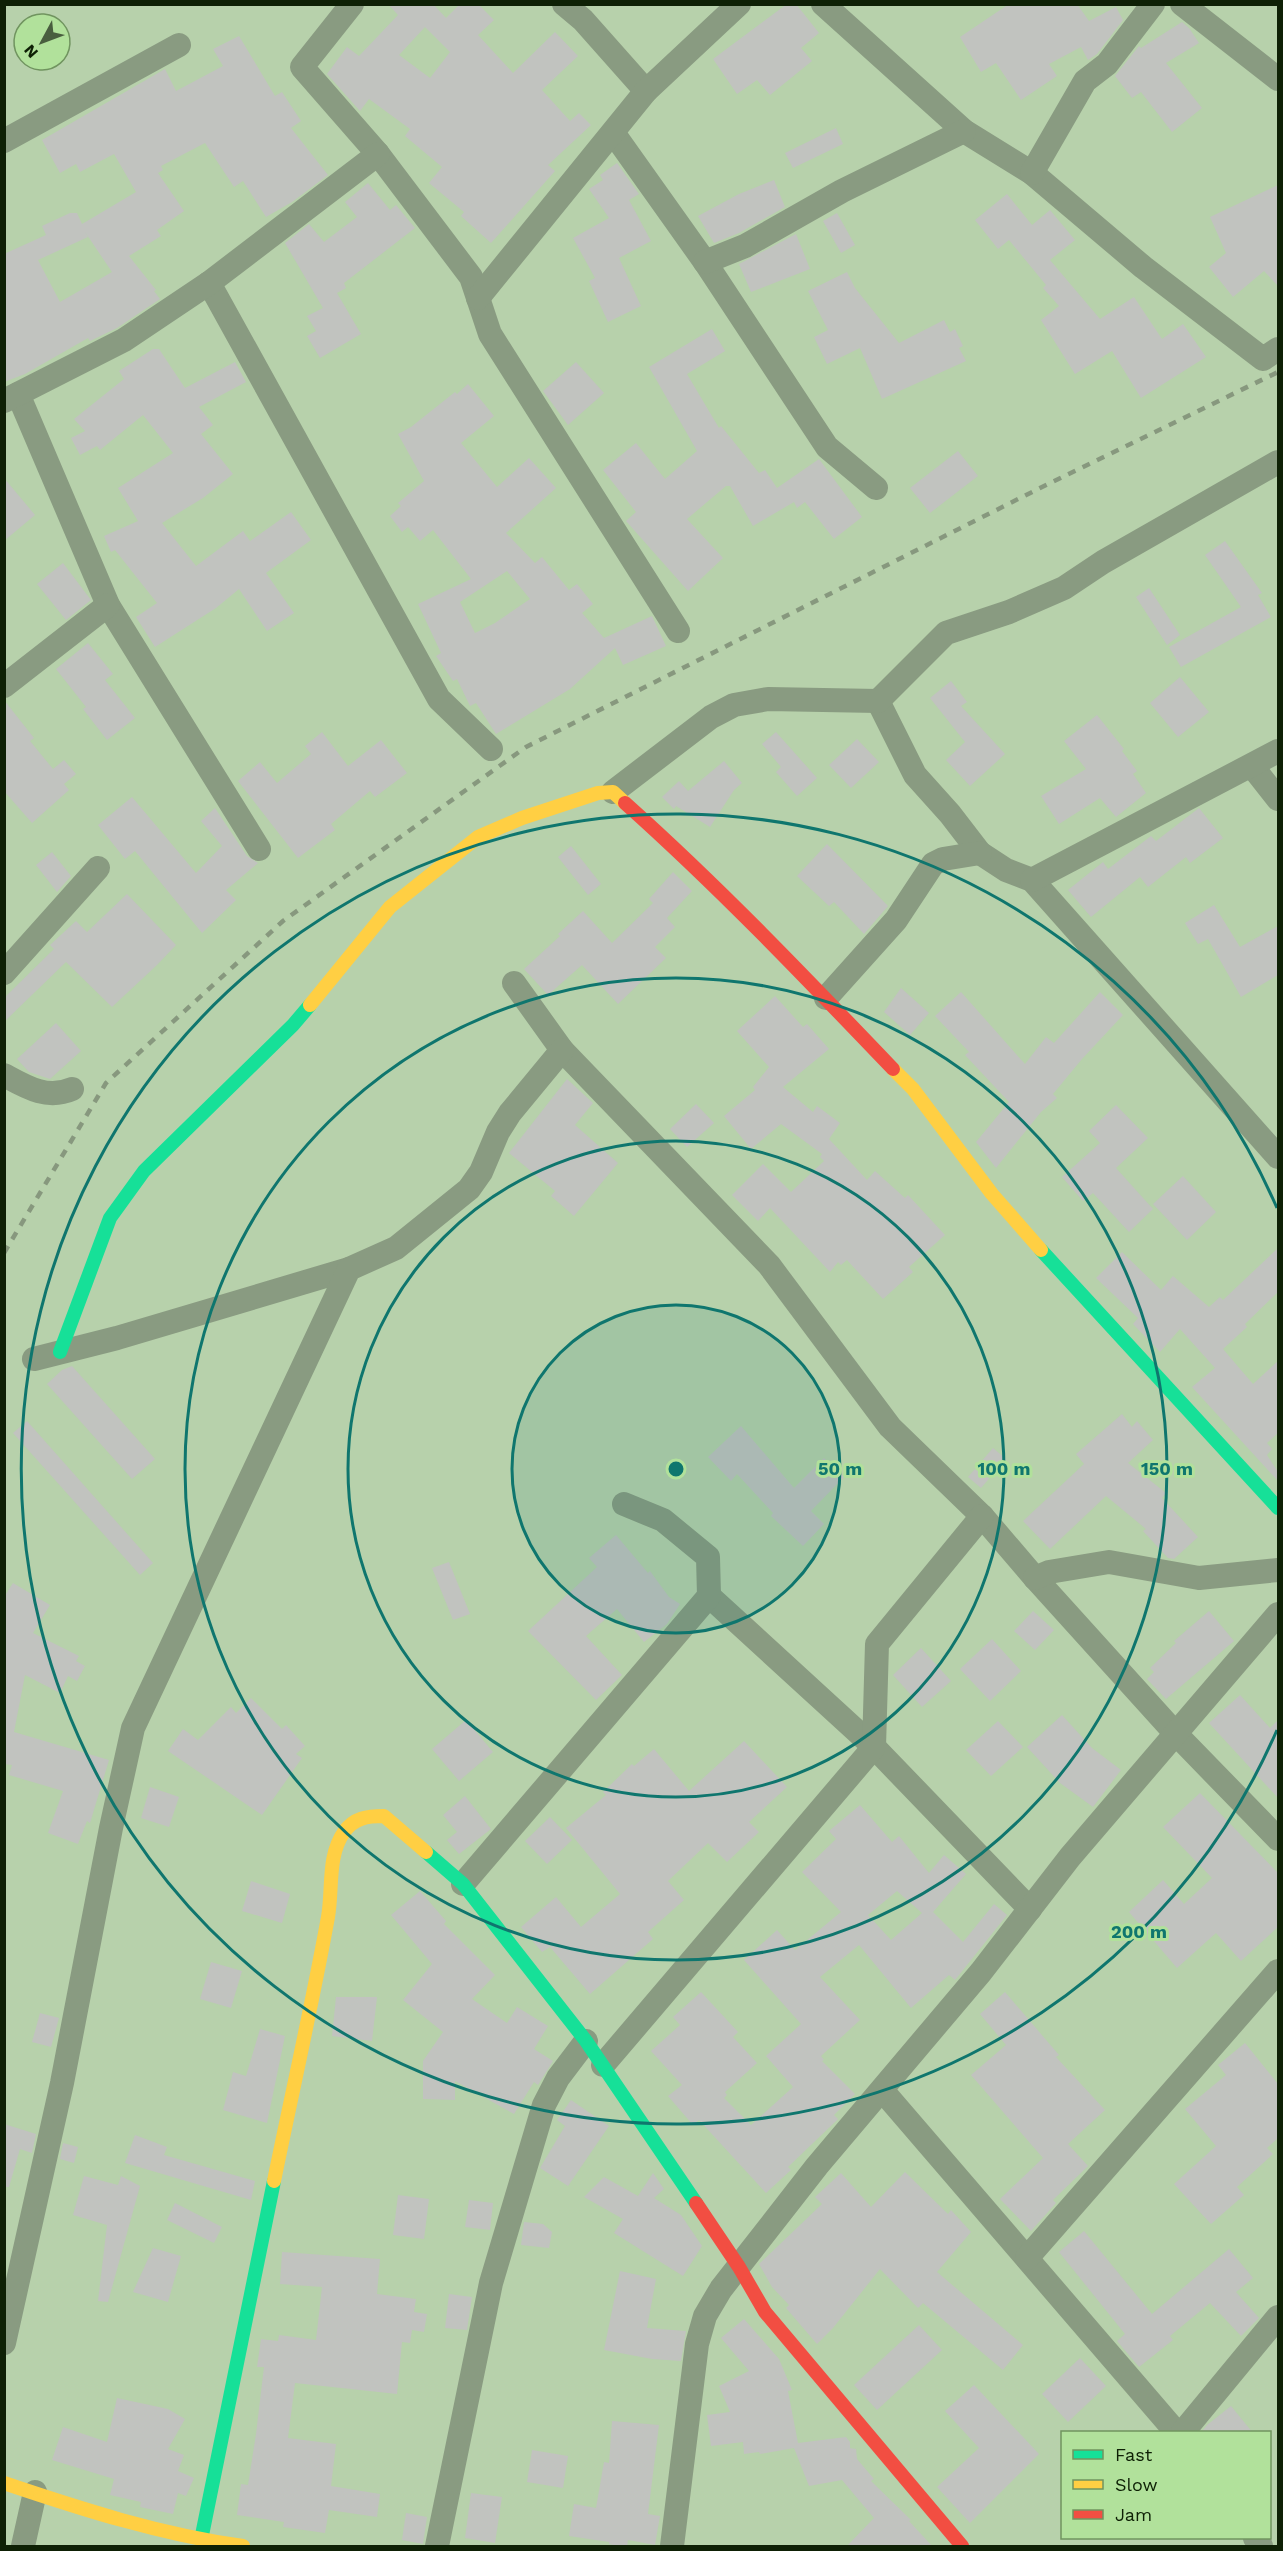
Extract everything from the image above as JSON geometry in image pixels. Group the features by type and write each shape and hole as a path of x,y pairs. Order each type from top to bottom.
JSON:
{"street":[{"path":"352,4 302,67 378,154 474,287 490,334 678,631"},
{"path":"564,4 583,20 646,91"},
{"path":"474,287 496,276 614,134 646,91 738,4"},
{"path":"823,4 964,131 1032,173 1143,267 1263,358 1278,349"},
{"path":"1032,173 1085,81 1107,64 1153,4"},
{"path":"1182,4 1278,79"},
{"path":"4,141 179,45"},
{"path":"705,262 745,246 842,191 964,131"},
{"path":"614,134 705,262 827,447 876,488"},
{"path":"259,849 108,605 11,397 124,340 209,283 378,154"},
{"path":"209,283 439,699 491,749"},
{"path":"60,1352 110,1218 144,1172 293,1025 390,907 478,837 522,818 587,796 613,792 711,717 734,705 768,699 878,701 945,633 1009,612 1064,588 1103,562 1278,462"},
{"path":"4,687 108,605"},
{"path":"878,701 915,775 950,814 980,853 1006,870 1032,879 1278,1157"},
{"path":"1032,879 1278,751"},
{"path":"1252,766 1278,798"},
{"path":"613,792 673,846 826,998 913,1089 992,1194 1083,1298 1278,1508"},
{"path":"826,998 896,920 933,864 943,859 980,853"},
{"path":"4,973 98,868"},
{"path":"513,983 562,1050 769,1265 890,1427 982,1516 1176,1734 1278,1839"},
{"path":"34,1359 349,1269 396,1248 469,1190 482,1172 498,1132 510,1113 562,1050"},
{"path":"4,1075 33,1091 61,1094 72,1089"},
{"path":"4,2343 62,2083 111,1828 133,1728 349,1269"},
{"path":"463,1884 709,1596 708,1557 663,1520 624,1503"},
{"path":"603,2066 874,1747 877,1644 982,1516"},
{"path":"1035,1578 1049,1572 1109,1562 1198,1578 1278,1570"},
{"path":"709,1596 874,1747 1030,1910"},
{"path":"672,2547 698,2344 705,2316 721,2289 818,2166 981,1972 1070,1857 1278,1614"},
{"path":"201,2540 329,1912 331,1871 336,1845 354,1820 368,1814 384,1816 463,1884 586,2041 739,2267 765,2312 962,2547"},
{"path":"1027,2258 1278,1971"},
{"path":"437,2547 491,2283 544,2105 558,2078 586,2041"},
{"path":"882,2090 1174,2431"},
{"path":"1185,2431 1278,2317"},
{"path":"4,2483 119,2521 243,2547"},
{"path":"23,2547 35,2492"}],"building":[{"path":"388,4 433,4 446,18 460,4 478,4 494,20 478,35 513,73 555,32 578,56 542,90 570,121 579,113 591,125 548,165 555,171 491,243 461,216 464,212 429,183 442,167 405,136 410,129 369,99 360,111 327,74 347,47 359,56 398,15","holes":["425,27 450,52 430,78 399,55"]},
{"path":"787,4 796,4 819,33 801,48 812,61 770,95 757,80 737,94 713,59"},
{"path":"1009,4 1077,4 1089,21 1116,7 1123,20 1097,54 1088,60 1081,47 1049,64 1057,76 1021,100 996,63 981,72 960,37"},
{"path":"1182,22 1199,43 1166,63 1202,108 1172,132 1141,92 1132,98 1115,76 1139,46 1141,48"},
{"path":"239,36 275,96 282,92 301,121 291,128 328,175 292,202 266,217 243,181 234,187 205,143 161,166 163,170 158,173 184,211 157,230 161,236 129,256 156,290 154,291 160,299 117,328 90,341 88,338 25,374 4,382 4,254 46,235 42,226 70,213 77,213 82,224 136,192 114,154 80,172 76,164 60,173 42,140 165,69 176,91 223,66 213,49","holes":["85,232 112,272 60,302 38,260 88,237"]},
{"path":"836,128 843,144 793,168 785,153"},
{"path":"617,163 639,194 629,200 651,241 619,258 641,306 608,322 589,281 595,278 573,238 609,218 589,189 603,180 600,175"},
{"path":"774,180 785,207 739,233 714,243 698,216 739,194"},
{"path":"368,183 390,210 396,205 415,228 344,283 346,288 337,293 361,334 320,358 307,336 316,331 307,316 323,308 285,243 309,224 324,242 357,217 345,202"},
{"path":"1278,185 1278,286 1264,271 1233,297 1209,267 1226,253 1210,217"},
{"path":"1007,194 1032,225 1050,210 1075,240 1050,260 1100,319 1134,297 1162,339 1183,324 1206,357 1141,398 1112,351 1075,374 1041,320 1059,306 1043,288 1046,285 1009,240 998,249 975,220"},
{"path":"837,213 855,245 841,253 823,221"},
{"path":"796,234 810,269 751,292 739,264"},
{"path":"847,272 855,288 899,343 944,320 950,332 955,329 963,346 959,348 966,361 882,399 860,348 827,364 814,337 828,330 808,291"},
{"path":"712,329 725,351 687,374 719,428 721,426 759,473 765,470 777,488 819,459 862,517 834,539 805,502 797,508 794,502 753,526 730,486 726,486 687,519 723,558 688,591 626,521 636,512 603,470 636,443 665,479 697,451 649,367"},
{"path":"153,349 159,349 185,388 235,362 246,382 199,407 213,425 201,434 233,474 203,498 162,523 196,566 243,531 250,541 291,512 311,540 266,573 294,613 267,631 239,589 216,608 155,647 136,617 157,603 115,550 111,552 104,536 138,521 118,488 173,453 143,415 100,450 97,446 80,455 71,438 85,431 74,419 124,379 119,371"},
{"path":"576,362 604,393 568,425 543,391"},
{"path":"468,384 494,416 461,443 497,487 529,458 556,488 506,533 535,563 542,557 569,590 577,584 593,604 582,613 604,638 652,616 666,646 623,665 615,648 570,689 496,734 476,703 470,706 457,679 453,681 436,656 441,653 418,604 471,579 433,530 420,541 408,527 402,532 390,516 401,506 398,503 424,481 398,434 411,427 455,392 457,394","holes":["507,571 530,599 495,623 475,633 460,602"]},
{"path":"958,451 978,476 930,513 910,488"},
{"path":"4,478 35,515 4,541"},
{"path":"1225,541 1262,593 1258,595 1271,617 1181,667 1169,647 1241,607 1205,555"},
{"path":"63,563 91,600 66,620 37,584"},
{"path":"1149,588 1180,635 1167,645 1136,597"},
{"path":"88,643 113,674 105,680 135,718 107,740 83,709 86,707 56,669"},
{"path":"1180,677 1209,712 1178,737 1150,703"},
{"path":"951,681 967,702 961,706 1005,754 970,786 946,760 965,742 930,698"},
{"path":"4,700 34,738 30,741 53,769 64,760 76,774 64,784 69,790 32,823 4,791"},
{"path":"1097,715 1124,749 1122,751 1137,771 1133,774 1146,793 1116,817 1100,798 1059,824 1041,796 1086,769 1064,741"},
{"path":"322,732 348,766 381,740 407,773 375,797 370,791 331,824 335,830 298,858 238,781 260,762 277,783 311,754 305,746"},
{"path":"776,732 817,778 797,796 776,772 781,767 762,744"},
{"path":"857,739 879,762 851,788 829,765"},
{"path":"724,761 742,783 734,790 710,827 676,806 674,809 662,797 679,781 688,791"},
{"path":"132,797 196,873 222,846 201,821 215,808 247,856 258,863 226,890 236,900 202,933 135,851 125,859 98,825"},
{"path":"1199,808 1223,838 1190,863 1186,857 1148,887 1140,877 1091,917 1068,890 1103,862 1108,869 1151,836 1156,841"},
{"path":"827,844 888,906 864,934 834,902 829,906 797,876"},
{"path":"571,846 601,884 588,895 558,857"},
{"path":"52,852 71,876 57,892 36,865"},
{"path":"673,872 692,891 667,918 675,927 655,947 666,958 618,1004 582,965 548,995 524,969 583,911 612,943 653,903 649,899"},
{"path":"127,894 176,945 157,965 112,1007 66,962 4,1022 4,998 54,949 50,945 76,921 87,932"},
{"path":"1214,905 1240,947 1278,926 1278,975 1241,997 1208,939 1198,944 1185,923"},
{"path":"901,988 929,1013 910,1035 884,1012"},
{"path":"961,992 1025,1064 1046,1037 1054,1043 1100,992 1123,1015 1082,1059 1053,1094 1057,1098 1041,1112 996,1168 976,1142 1009,1102 965,1055 969,1052 935,1016"},
{"path":"775,996 803,1027 807,1024 829,1049 783,1087 813,1112 817,1106 840,1123 829,1139 867,1180 875,1171 905,1198 908,1195 945,1235 909,1267 913,1272 883,1299 847,1260 841,1265 838,1262 830,1272 770,1208 758,1221 732,1195 763,1164 791,1192 824,1161 820,1157 822,1154 781,1124 751,1149 724,1116 755,1090 753,1087 769,1067 737,1031"},
{"path":"56,1023 81,1051 50,1079 29,1072 17,1059"},
{"path":"567,1079 593,1103 575,1125 618,1163 574,1216 551,1196 555,1191 509,1153"},
{"path":"696,1104 714,1123 687,1147 670,1129"},
{"path":"1116,1105 1148,1138 1116,1168 1153,1209 1129,1232 1093,1193 1083,1201 1062,1177 1100,1143 1089,1131"},
{"path":"1183,1176 1216,1212 1187,1240 1153,1204"},
{"path":"1278,1248 1278,1292 1245,1324 1247,1327 1223,1349 1253,1384 1278,1361 1278,1433 1267,1443 1272,1449 1267,1455 1278,1472 1278,1481 1192,1387 1215,1368 1180,1329 1160,1352 1133,1324 1138,1318 1096,1278 1122,1252 1161,1290 1173,1276 1209,1307 1220,1297 1223,1300"},
{"path":"72,1366 155,1459 132,1479 47,1384 62,1370"},
{"path":"1122,1414 1132,1427 1137,1421 1153,1440 1128,1463 1166,1493 1162,1498 1198,1537 1174,1559 1168,1558 1143,1531 1146,1529 1106,1496 1050,1549 1023,1521 1084,1464 1076,1454"},
{"path":"27,1421 153,1563 140,1575 13,1433"},
{"path":"741,1426 794,1488 824,1458 844,1477 811,1511 824,1524 803,1546 771,1516 773,1513 737,1474 731,1481 708,1457"},
{"path":"993,1448 1006,1459 981,1488 968,1477"},
{"path":"616,1535 648,1573 650,1571 669,1597 680,1604 667,1624 644,1642 617,1609 586,1636 622,1675 596,1700 528,1631 597,1567 589,1558"},
{"path":"449,1562 470,1614 453,1620 432,1568"},
{"path":"13,1583 50,1605 33,1633 79,1656 76,1661 85,1666 77,1681 68,1676 60,1693 25,1675 14,1732 109,1760 90,1823 87,1821 78,1844 48,1833 63,1791 9,1775 12,1765 4,1764 4,1597"},
{"path":"1033,1611 1054,1630 1035,1650 1014,1631"},
{"path":"1209,1611 1234,1641 1166,1699 1147,1679 1154,1672 1150,1668 1176,1643 1174,1641"},
{"path":"992,1639 1021,1671 990,1701 960,1669"},
{"path":"921,1648 951,1681 922,1707 893,1675"},
{"path":"1240,1695 1270,1728 1278,1720 1278,1798 1209,1723"},
{"path":"251,1698 282,1729 286,1725 305,1746 296,1754 302,1758 262,1815 168,1751 183,1729 198,1740 231,1707 236,1713"},
{"path":"1062,1715 1092,1748 1121,1770 1093,1807 1060,1783 1027,1747"},
{"path":"466,1720 493,1752 459,1781 432,1749"},
{"path":"998,1721 1023,1747 991,1776 966,1750"},
{"path":"744,1741 787,1787 749,1822 759,1832 727,1862 708,1843 668,1881 684,1900 648,1932 653,1939 590,1994 550,1947 542,1952 521,1927 556,1897 581,1927 620,1894 566,1828 606,1795 603,1792 632,1764 634,1766 654,1749 689,1791"},
{"path":"150,1787 179,1797 169,1827 141,1818"},
{"path":"1200,1793 1278,1873 1278,1927 1241,1961 1216,1933 1177,1968 1129,1912 1163,1880 1184,1904 1212,1878 1163,1827"},
{"path":"465,1796 491,1829 459,1854 447,1840 457,1832 443,1815"},
{"path":"860,1805 892,1842 899,1836 929,1873 944,1855 966,1874 933,1912 963,1942 994,1904 1007,1915 955,1980 949,1975 911,2008 859,1945 820,1977 860,2020 821,2056 824,2060 822,2061 855,2094 834,2115 838,2119 788,2167 791,2170 766,2193 699,2120 693,2125 668,2096 682,2085 651,2051 680,2025 673,2017 701,1992 738,2032 733,2037 757,2063 725,2092 727,2095 724,2098 751,2125 793,2087 766,2056 801,2024 744,1960 777,1930 795,1950 841,1912 802,1872 836,1839 829,1831","holes":["897,1891 922,1913 891,1940 868,1915"]},
{"path":"550,1817 572,1840 547,1864 525,1841"},
{"path":"251,1881 290,1894 282,1923 242,1911"},
{"path":"420,1891 446,1921 444,1924 495,1975 472,1999 507,2023 517,2007 548,2026 534,2049 553,2061 538,2085 534,2082 514,2114 455,2081 455,2100 423,2099 423,2061 443,2032 403,2000 432,1964 391,1915"},
{"path":"211,1962 242,1971 231,2008 200,1999"},
{"path":"1005,1992 1059,2055 1056,2057 1105,2110 1068,2144 1088,2166 1053,2200 1056,2203 1031,2231 1000,2199 1043,2158 971,2075 1006,2045 980,2014"},
{"path":"336,1997 377,1997 372,2041 332,2036"},
{"path":"40,2013 59,2018 51,2047 32,2042"},
{"path":"260,2029 285,2036 267,2123 223,2110 233,2072 246,2076"},
{"path":"1245,2043 1278,2084 1278,2138 1267,2148 1273,2154 1237,2187 1244,2195 1211,2224 1174,2184 1216,2146 1185,2109 1226,2075 1218,2065"},
{"path":"571,2100 609,2126 568,2186 540,2168 565,2126 557,2120"},
{"path":"4,2124 36,2134 32,2153 20,2149 9,2187 4,2187"},
{"path":"135,2135 167,2147 164,2155 255,2181 251,2200 125,2163"},
{"path":"63,2143 78,2147 74,2163 60,2159"},
{"path":"905,2172 948,2214 951,2210 971,2232 937,2272 1023,2345 1003,2370 923,2303 918,2308 880,2269 833,2328 817,2344 786,2308 789,2305 772,2287 759,2264 822,2204 815,2197 841,2173 871,2207"},
{"path":"653,2173 664,2189 654,2198 681,2215 702,2246 683,2276 614,2233 623,2219 584,2197 604,2177 638,2196"},
{"path":"84,2176 118,2185 121,2176 140,2186 108,2302 98,2301 107,2225 73,2215"},
{"path":"398,2195 429,2199 424,2239 393,2235"},
{"path":"469,2200 493,2203 490,2230 465,2227"},
{"path":"175,2203 222,2227 214,2243 167,2220"},
{"path":"524,2222 543,2224 552,2232 549,2248 521,2245"},
{"path":"1084,2231 1152,2314 1229,2249 1253,2278 1236,2292 1259,2318 1241,2336 1210,2303 1170,2336 1173,2340 1139,2367 1117,2341 1125,2334 1059,2252"},
{"path":"153,2248 181,2256 168,2302 133,2292"},
{"path":"282,2252 380,2259 377,2294 416,2299 414,2312 427,2314 424,2332 412,2330 410,2343 402,2342 397,2394 295,2383 288,2438 336,2444 331,2486 380,2494 377,2517 329,2510 325,2533 283,2527 284,2522 237,2515 241,2484 248,2485 256,2434 264,2367 257,2367 261,2339 278,2341 279,2335 316,2340 322,2287 280,2284"},
{"path":"620,2271 656,2279 647,2328 686,2331 681,2361 652,2359 604,2350"},
{"path":"449,2294 472,2297 467,2330 445,2328"},
{"path":"744,2319 779,2359 792,2390 788,2391 798,2443 846,2437 850,2442 850,2448 856,2449 857,2459 874,2479 871,2481 911,2520 909,2521 933,2547 846,2547 874,2518 842,2480 809,2486 794,2448 760,2454 759,2452 744,2454 743,2442 711,2446 707,2415 730,2412 719,2386 749,2371 721,2338"},
{"path":"919,2325 942,2350 877,2410 854,2385"},
{"path":"1080,2358 1106,2386 1068,2422 1042,2394"},
{"path":"974,2385 1039,2454 970,2523 937,2487 979,2448 945,2411"},
{"path":"117,2398 168,2409 185,2419 168,2449 184,2455 178,2471 194,2478 186,2496 178,2493 173,2514 140,2507 141,2502 110,2495 114,2479 52,2460 63,2427 107,2442"},
{"path":"1231,2406 1251,2431 1202,2431"},
{"path":"612,2421 659,2425 648,2514 660,2516 655,2545 628,2540 627,2547 622,2547 609,2544 609,2542 569,2536 574,2504 596,2508 604,2462 609,2463"},
{"path":"532,2450 568,2456 563,2488 527,2482"},
{"path":"471,2493 502,2497 495,2543 465,2538"},
{"path":"406,2513 427,2517 423,2544 402,2540"}],"railway":[{"path":"4,1253 106,1083 283,921 526,747 1040,488 1278,372"}],"traffic: fast":[{"path":"60,1352 110,1218 144,1171 293,1025 310,1005"},
{"path":"1041,1250 1278,1508"},
{"path":"426,1852 463,1884 586,2041 696,2203"},
{"path":"201,2540 274,2181"}],"traffic: slow":[{"path":"310,1005 390,907 478,837 522,818 598,793 613,792 625,803"},
{"path":"893,1069 913,1089 992,1194 1041,1250"},
{"path":"274,2181 322,1950 329,1906 331,1873 339,1841 348,1827 357,1821 367,1817 384,1816 426,1852"},
{"path":"4,2483 122,2520 181,2535 243,2546"}],"traffic: jam":[{"path":"625,803 728,900 893,1069"},
{"path":"696,2203 739,2267 765,2312 962,2546"}]}
